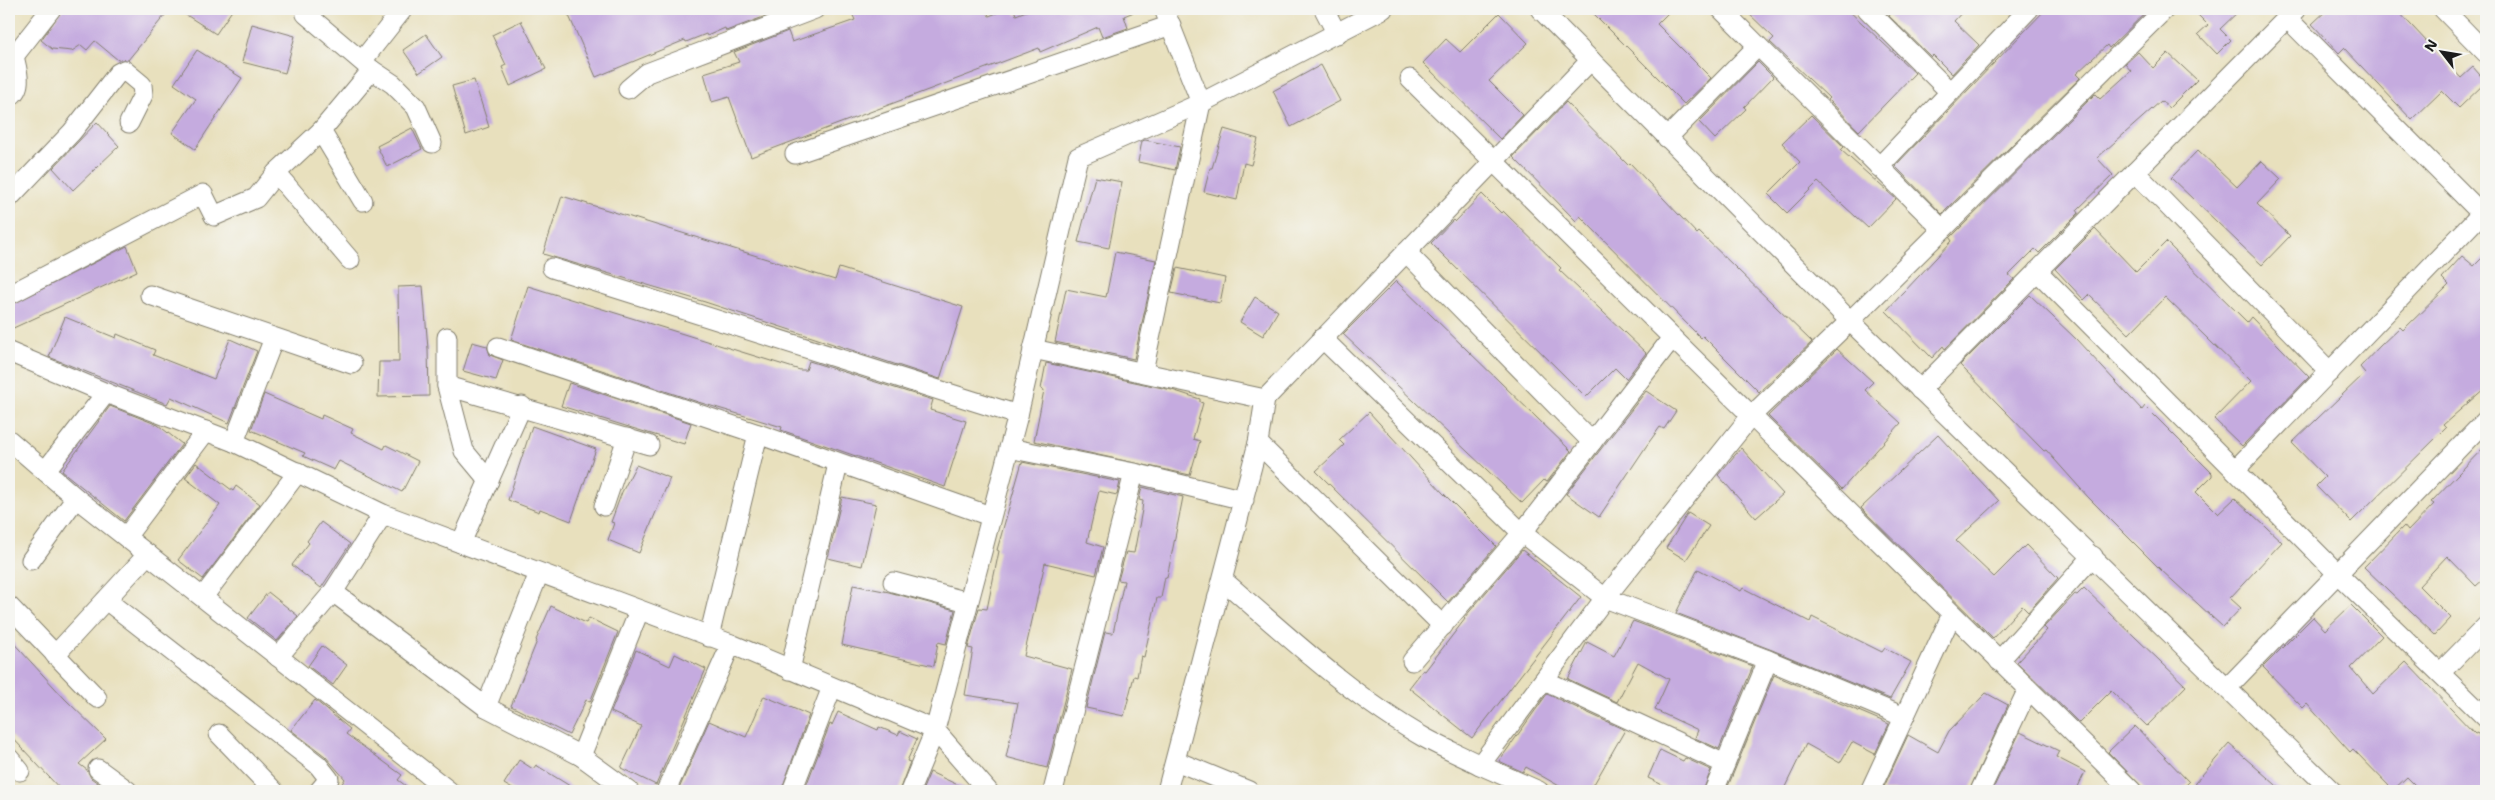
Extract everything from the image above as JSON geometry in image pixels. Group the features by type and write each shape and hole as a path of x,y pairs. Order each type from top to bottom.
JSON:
{"street":[{"path":"9,97 18,86 19,76 11,54 51,9"},
{"path":"308,9 306,14 367,66 393,84 416,107 432,143"},
{"path":"9,295 203,194 214,216 256,198 276,173 321,131 367,66 403,9"},
{"path":"628,90 647,73 815,9"},
{"path":"1324,9 1337,34"},
{"path":"910,791 936,730 990,516 1018,415 1078,158 1201,103 1383,9"},
{"path":"1540,9 1850,322 2093,556 2332,791"},
{"path":"1721,9 1942,229"},
{"path":"1867,9 1950,92"},
{"path":"1879,167 2027,9"},
{"path":"1480,765 1605,598 1751,416 1850,322 2164,9"},
{"path":"2443,9 2486,53"},
{"path":"1920,390 2292,13 2484,212 2235,470"},
{"path":"795,154 1167,17 1201,103 1143,371"},
{"path":"1666,138 1758,46"},
{"path":"1168,791 1224,581 1258,443 1265,399 1591,60"},
{"path":"9,198 72,132 118,73 124,70 142,84 143,95 129,123"},
{"path":"1410,79 2028,689 2121,787"},
{"path":"321,131 363,201"},
{"path":"2135,172 2330,372"},
{"path":"276,173 350,260"},
{"path":"1406,252 1592,442"},
{"path":"552,268 1018,415"},
{"path":"2037,271 2338,574 2441,672 2486,718"},
{"path":"150,295 352,364"},
{"path":"447,337 447,386 464,451 488,481"},
{"path":"234,442 274,338"},
{"path":"1322,338 1522,533 1605,598 1768,660 1904,717"},
{"path":"1412,661 1522,533 1672,338"},
{"path":"498,346 758,434 838,464 990,516"},
{"path":"1033,349 1143,371 1265,399"},
{"path":"9,352 234,442 384,514 731,644 936,730 988,791"},
{"path":"447,386 522,406 649,445"},
{"path":"46,470 106,392"},
{"path":"461,543 522,406"},
{"path":"2228,688 2486,420"},
{"path":"126,537 206,432"},
{"path":"709,636 758,434"},
{"path":"604,506 627,438"},
{"path":"9,440 46,470 76,498 450,791"},
{"path":"1258,443 1443,626"},
{"path":"1009,448 1134,473 1244,500"},
{"path":"790,670 838,464"},
{"path":"203,597 298,472"},
{"path":"1052,791 1134,473"},
{"path":"32,560 76,498"},
{"path":"278,657 333,592 384,514"},
{"path":"56,655 148,554"},
{"path":"1999,661 2093,556"},
{"path":"486,707 539,573"},
{"path":"1224,581 1306,652 1366,699 1425,738 1539,791"},
{"path":"893,582 968,602"},
{"path":"333,592 486,707 581,756 629,791"},
{"path":"106,600 318,765 329,779 319,791"},
{"path":"9,606 97,698"},
{"path":"581,756 639,611"},
{"path":"1870,791 1952,614"},
{"path":"2441,672 2486,626"},
{"path":"666,791 731,644"},
{"path":"1714,791 1768,660"},
{"path":"1544,680 1725,764"},
{"path":"792,791 832,687"},
{"path":"1980,791 2028,689"},
{"path":"220,734 274,791"},
{"path":"1176,760 1249,791"},
{"path":"98,769 128,791"}],"building":[{"path":"63,9 170,9 128,60 118,60 95,41 87,50 81,45 72,51 52,49 41,40"},
{"path":"177,9 233,9 216,34"},
{"path":"566,9 782,10 726,31 725,28 707,36 706,34 686,42 685,40 596,77"},
{"path":"850,9 986,9 989,16 1007,9 1014,9 1016,15 1031,9 1141,9 1124,16 1128,28 1102,37 1098,27 1040,52 1039,48 751,157 729,97 712,102 704,73 739,62 734,52 788,31 792,42 855,20"},
{"path":"1589,9 1672,9 1657,24 1711,78 1684,104"},
{"path":"1744,9 1847,9 1915,73 1859,131 1829,98 1770,42 1774,38"},
{"path":"1896,9 1965,9 1954,21 1979,45 1952,74 1933,55 1931,57 1889,16"},
{"path":"2046,9 2149,9 2109,48 2107,45 2076,74 2080,78 1942,214 1895,166"},
{"path":"2192,9 2241,9 2220,29 2231,40 2217,54 2198,34 2208,25"},
{"path":"2328,9 2396,9 2461,78 2473,67 2486,82 2459,108 2442,91 2412,120 2344,48 2339,53 2312,24"},
{"path":"1499,13 1528,43 1489,81 1523,115 1500,139 1423,63 1446,39 1460,52"},
{"path":"521,21 546,69 510,86 502,67 506,65 492,35"},
{"path":"252,24 295,36 285,73 242,62"},
{"path":"426,34 442,57 419,73 403,50"},
{"path":"197,50 242,78 195,149 172,133 196,99 174,84"},
{"path":"2138,52 2153,68 2168,53 2197,80 2169,108 2161,101 2097,158 2113,175 2077,210 2079,213 2039,253 2035,249 2009,275 2014,279 1945,349 1943,346 1932,358 1886,311 1952,241 1950,238 2095,94 2100,99 2131,71 2125,64"},
{"path":"1758,62 1773,77 1744,107 1746,109 1715,139 1699,122"},
{"path":"1321,65 1340,101 1291,127 1273,91"},
{"path":"474,80 489,127 466,135 452,86"},
{"path":"1566,102 1628,165 1630,163 1697,234 1699,232 1812,342 1759,392 1703,336 1701,338 1580,216 1576,221 1513,157"},
{"path":"1811,115 1844,147 1841,150 1896,199 1868,228 1818,182 1787,213 1768,194 1800,162 1782,143"},
{"path":"97,122 119,146 73,190 53,168"},
{"path":"412,128 422,149 387,167 377,146"},
{"path":"1224,129 1258,139 1251,165 1244,163 1237,200 1204,192 1210,168 1212,168"},
{"path":"1142,141 1180,147 1175,170 1138,162"},
{"path":"2198,150 2237,187 2262,161 2281,179 2257,204 2290,236 2262,265 2171,178"},
{"path":"1095,177 1122,182 1109,248 1078,242"},
{"path":"1482,194 1501,213 1503,211 1561,268 1559,270 1646,353 1626,379 1615,368 1586,397 1431,243"},
{"path":"562,196 835,280 839,268 963,307 940,379 705,302 543,254"},
{"path":"2095,229 2136,272 2166,242 2247,322 2251,317 2309,377 2242,446 2214,419 2251,381 2165,297 2129,334 2089,295 2084,300 2055,269"},
{"path":"127,246 137,271 9,330 9,306"},
{"path":"1115,252 1156,260 1134,359 1055,342 1066,289 1106,297"},
{"path":"2486,254 2486,387 2443,425 2446,428 2351,522 2316,486 2325,477 2292,443 2365,373 2360,367 2380,346 2400,327 2403,330 2449,285 2442,278 2462,256 2474,266"},
{"path":"1177,268 1225,278 1220,303 1171,293"},
{"path":"1396,281 1571,451 1547,482 1544,480 1522,503 1343,334"},
{"path":"423,286 428,349 429,396 378,397 379,362 399,362 398,287"},
{"path":"528,286 800,370 806,370 809,361 933,400 930,410 966,421 945,487 781,430 782,427 698,402 511,340"},
{"path":"2030,295 2076,339 2142,410 2145,406 2212,473 2212,476 2196,492 2218,514 2235,498 2282,542 2230,598 2241,608 2223,627 2161,570 2088,497 2046,450 2044,451 1960,365"},
{"path":"1255,297 1278,311 1263,336 1240,322"},
{"path":"65,317 116,338 117,334 155,350 153,355 214,379 230,339 257,351 229,423 171,397 167,404 49,357"},
{"path":"472,342 487,346 490,355 503,360 496,380 463,371"},
{"path":"1837,349 1873,382 1865,390 1901,423 1842,489 1768,416"},
{"path":"1046,363 1172,390 1200,399 1200,402 1203,403 1193,439 1200,441 1190,475 1034,441 1044,390 1041,389"},
{"path":"569,383 691,423 684,444 561,406"},
{"path":"1646,391 1676,411 1664,429 1660,427 1599,517 1566,494"},
{"path":"264,394 321,419 322,415 353,429 351,433 384,449 386,445 418,461 402,492 339,461 334,470 303,456 305,453 251,430"},
{"path":"110,406 158,425 182,444 124,521 62,471"},
{"path":"1369,412 1443,493 1496,546 1448,602 1316,471 1344,445 1339,440"},
{"path":"532,426 596,449 571,521 540,509 539,512 508,500"},
{"path":"1938,435 1999,501 1956,541 1994,577 2026,545 2058,578 2028,612 2022,606 1993,638 1861,508"},
{"path":"2486,445 2486,577 2476,586 2447,556 2419,586 2451,618 2435,635 2364,567 2404,526 2408,531 2434,504 2431,502"},
{"path":"1741,448 1783,494 1756,518 1718,475"},
{"path":"1022,462 1120,482 1117,495 1099,491 1087,542 1103,547 1096,575 1045,563 1024,656 1072,669 1047,768 1006,757 1018,703 965,695 973,649 968,648 979,608 987,609 999,551 997,550"},
{"path":"196,463 233,491 236,486 260,504 203,579 178,560 220,505 185,478"},
{"path":"636,465 670,478 639,553 608,540 614,523 611,522 622,492"},
{"path":"1142,487 1183,497 1167,578 1165,577 1161,598 1157,598 1144,657 1141,656 1137,677 1134,676 1124,716 1086,708 1105,632 1113,633 1124,581 1118,580 1126,552 1134,553 1142,510 1143,501 1139,500"},
{"path":"842,497 876,504 862,566 828,558"},
{"path":"1688,513 1709,526 1686,560 1666,548"},
{"path":"321,522 350,544 321,588 292,565 309,543 307,541"},
{"path":"1522,550 1581,597 1472,738 1409,688 1423,670 1425,671 1464,618"},
{"path":"1698,569 1741,591 1743,588 1810,622 1812,617 1882,652 1885,648 1911,662 1890,699 1676,613"},
{"path":"853,585 889,592 955,610 946,644 938,642 934,666 842,645"},
{"path":"2084,588 2186,686 2147,726 2111,691 2079,723 2017,662 2047,630 2044,627 2075,594 2077,595"},
{"path":"268,592 298,616 277,641 248,618"},
{"path":"2351,605 2382,636 2351,668 2373,694 2406,662 2475,734 2477,733 2486,743 2486,791 2421,791 2407,777 2393,790 2353,749 2350,752 2307,704 2303,708 2263,667 2313,617 2325,630"},
{"path":"551,606 586,623 589,618 618,632 590,702 586,700 569,735 511,706"},
{"path":"1633,621 1753,666 1719,749 1695,738 1698,730 1655,710 1669,679 1638,662 1617,702 1568,679 1587,642 1614,656"},
{"path":"9,638 65,699 106,739 79,764 87,770 91,778 109,791 62,791 9,734"},
{"path":"322,646 347,665 333,685 308,666"},
{"path":"636,650 670,666 675,654 706,669 656,785 621,768 641,726 611,712"},
{"path":"1774,675 1889,724 1875,754 1852,742 1840,763 1806,744 1783,791 1726,791"},
{"path":"1986,693 2008,705 1969,791 1882,791 1908,735 1938,752 1949,731"},
{"path":"1547,694 1625,730 1590,791 1568,791 1526,767 1523,772 1499,761"},
{"path":"764,696 809,715 781,791 678,791 709,721 746,737"},
{"path":"315,700 350,729 346,734 402,775 398,780 413,791 337,791 345,779 325,756 291,730"},
{"path":"838,712 878,730 879,727 898,735 900,731 917,739 907,761 910,762 899,791 804,791 830,724 832,725"},
{"path":"2135,726 2189,782 2180,791 2146,791 2108,752"},
{"path":"2020,732 2059,751 2056,757 2085,772 2076,791 1992,791"},
{"path":"2229,744 2283,791 2204,791 2195,783"},
{"path":"1660,750 1683,761 1685,758 1711,770 1703,791 1675,791 1648,778"},
{"path":"519,760 533,769 536,765 578,791 516,791 504,784"},
{"path":"930,772 971,791 922,791"}]}
